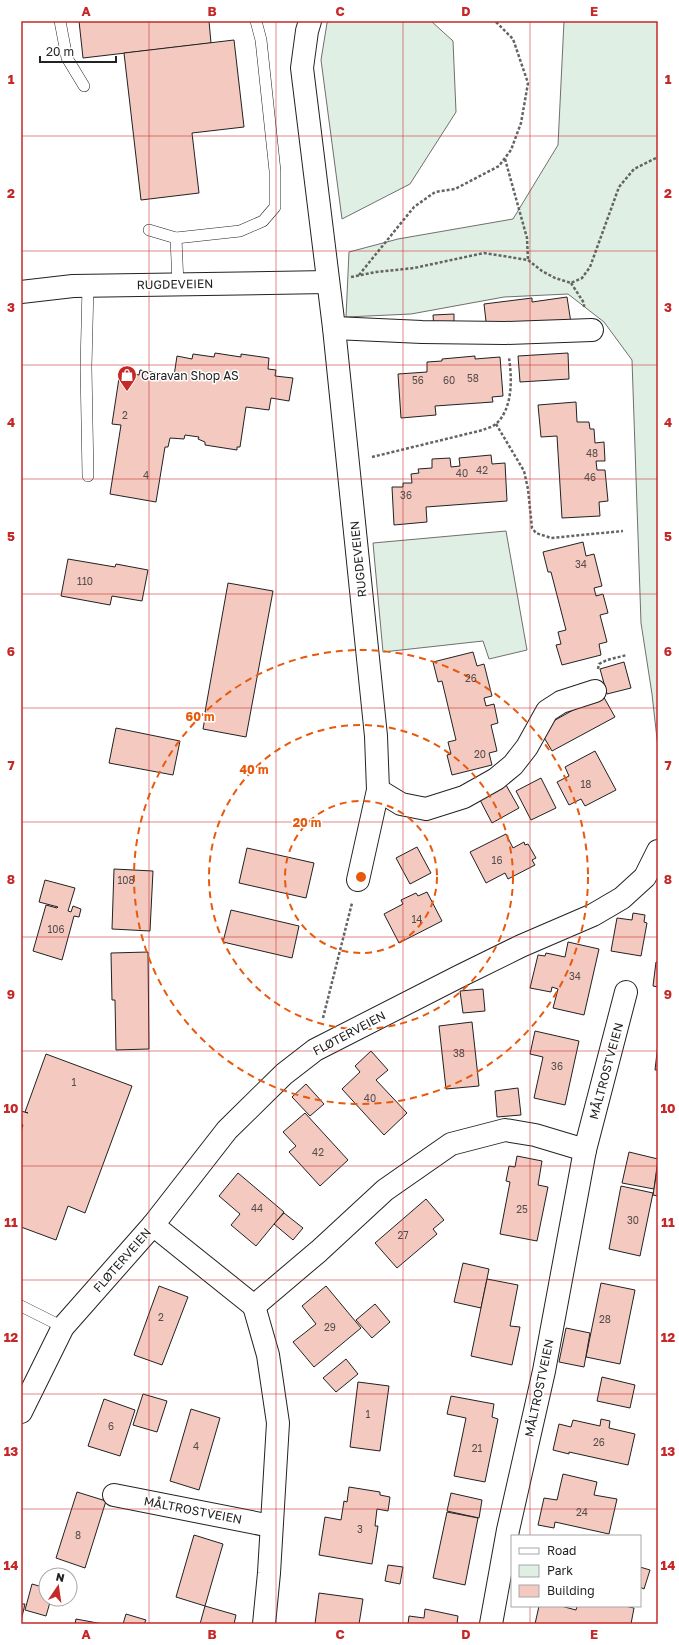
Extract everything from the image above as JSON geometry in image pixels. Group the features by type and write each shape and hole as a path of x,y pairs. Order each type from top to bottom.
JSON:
{"street":[{"name":"RUGDEVEIEN","path":"310,21 307,31 302,68 334,328 376,736 378,790 358,880"},
{"name":"RUGDEVEIEN","path":"21,292 88,286 328,282"},
{"path":"334,328 422,332 505,333 592,330"},
{"path":"378,790 401,804 426,809 464,797 496,779 513,765 527,747 547,711 561,702 595,691"},
{"name":"FLØTERVEIEN","path":"21,1412 63,1327 153,1225 228,1130 284,1074 315,1050 487,962 593,915 622,898 645,877 658,851"},
{"name":"MÅLTROSTVEIEN","path":"491,1624 508,1530 544,1371 585,1150 626,992"},
{"path":"254,1306 319,1251 385,1190 451,1144 505,1130 534,1135 585,1150"},
{"path":"153,1225 254,1306 268,1355 278,1423 269,1573 264,1624"},
{"name":"MÅLTROSTVEIEN","path":"114,1495 271,1526"}],"lane":[{"path":"60,21 67,58 84,86"},
{"path":"149,230 176,238 240,231 263,221 275,207 275,172 261,40 256,21"},
{"path":"176,238 178,284"},
{"path":"88,286 86,367 88,476"},
{"path":"21,1306 63,1327"}],"path":[{"path":"359,275 414,207 435,192 455,189 499,166 511,150 521,123 528,83 513,39 495,21"},
{"path":"328,282 359,275 421,266 484,253 528,260 542,271 571,284 582,278 590,267 619,187 634,168 658,157"},
{"path":"505,159 527,238 528,260"},
{"path":"348,463 483,430 496,424 507,406 510,395 509,362 505,333"},
{"path":"496,424 524,471 528,489 532,528 536,533 551,538 623,531"},
{"path":"315,1050 358,880"}],"green space":[{"path":"330,21 431,21 453,41 456,112 410,184 342,219 321,60 327,23"},
{"path":"564,21 658,21 658,748 652,694 641,623 632,360 604,322 568,294 504,297 411,314 346,317 349,252 398,239 513,219 558,145"},
{"path":"506,531 527,650 489,659 483,641 383,652 373,543"}],"building":[{"path":"79,21 209,21 211,43 83,58"},
{"path":"234,40 244,127 192,133 199,193 141,200 124,53"},
{"path":"567,297 571,323 487,330 484,304 532,298 532,302"},
{"path":"454,314 454,327 434,328 433,315"},
{"path":"215,353 241,357 241,354 269,358 268,369 276,370 275,376 293,378 289,401 271,398 269,410 246,407 240,447 237,447 237,450 205,445 205,442 198,439 199,437 185,435 184,439 170,438 168,447 165,447 156,502 110,494 121,425 112,424 119,378 122,379 123,372 139,375 140,370 174,376 177,356 192,359 193,354 214,357"},
{"path":"568,353 569,379 520,382 518,356"},
{"path":"475,356 475,359 500,357 503,396 492,397 493,402 435,406 436,415 401,418 398,374 427,372 427,362"},
{"path":"576,402 577,422 589,422 590,429 594,429 595,443 604,442 605,461 596,461 597,470 605,470 608,501 599,502 600,516 562,518 557,436 541,437 538,405"},
{"path":"491,455 492,464 505,463 507,501 426,507 427,522 394,525 392,487 403,487 403,483 412,483 411,474 419,473 418,469 432,468 432,459 450,458 451,467 460,466 459,458"},
{"path":"583,542 586,556 594,554 602,586 594,588 596,596 603,594 608,613 600,615 607,642 599,644 601,655 562,665 556,645 561,644 558,632 566,630 551,572 548,572 543,552"},
{"path":"68,559 115,567 116,564 148,570 142,601 112,596 110,605 61,596"},
{"path":"228,583 273,591 246,737 203,729"},
{"path":"473,652 477,666 484,664 492,696 484,698 486,706 494,704 498,723 491,725 497,751 489,753 492,765 452,775 447,755 451,754 448,742 456,740 442,681 438,682 433,662"},
{"path":"624,662 631,688 607,694 600,669"},
{"path":"602,694 615,717 552,751 539,729"},
{"path":"116,728 180,741 173,775 109,763"},
{"path":"595,751 616,790 585,806 581,799 569,805 557,782 569,776 565,767"},
{"path":"541,778 556,808 531,820 516,791"},
{"path":"506,785 519,808 492,823 479,798"},
{"path":"506,834 513,848 524,842 525,845 528,844 536,858 532,860 535,865 508,879 505,873 486,883 470,852"},
{"path":"417,847 431,873 410,884 396,858"},
{"path":"247,848 314,863 306,898 239,883"},
{"path":"114,869 153,871 150,931 112,929"},
{"path":"45,880 75,888 68,911 71,912 73,906 81,909 79,917 74,916 62,960 33,951 46,905 58,907 39,902"},
{"path":"427,892 442,921 399,943 384,914 403,904 401,900 416,893 418,896"},
{"path":"231,910 299,926 292,958 223,942"},
{"path":"633,913 645,915 644,922 647,923 641,956 611,951 617,918 632,920"},
{"path":"568,942 599,949 584,1015 553,1008 558,989 552,987 551,992 530,988 538,955 545,956 546,953 565,957"},
{"path":"148,952 149,1049 116,1050 115,1000 112,1000 111,953"},
{"path":"656,962 658,962 658,987 653,986"},
{"path":"483,989 485,1011 463,1013 460,991"},
{"path":"472,1022 479,1086 446,1089 439,1026"},
{"path":"535,1031 579,1041 565,1105 534,1098 543,1057 530,1054"},
{"path":"658,1044 658,1070 655,1070"},
{"path":"371,1051 388,1070 376,1080 407,1113 384,1135 342,1089 360,1072 355,1066"},
{"path":"46,1054 132,1086 85,1213 68,1206 56,1240 21,1227 21,1131 23,1125 21,1124 21,1111 28,1113 25,1112"},
{"path":"306,1084 324,1104 310,1116 292,1097"},
{"path":"518,1088 521,1115 497,1117 495,1091"},
{"path":"305,1113 348,1160 320,1186 289,1152 296,1146 283,1132"},
{"path":"629,1152 658,1159 654,1189 622,1183"},
{"path":"517,1156 542,1161 538,1185 548,1187 537,1241 500,1234 510,1182 506,1181 509,1166 515,1167"},
{"path":"658,1170 658,1196 653,1195"},
{"path":"238,1173 284,1212 256,1246 231,1225 240,1214 219,1196"},
{"path":"621,1186 653,1193 640,1256 609,1249"},
{"path":"426,1199 444,1220 433,1229 437,1234 397,1268 375,1243"},
{"path":"284,1213 303,1228 293,1240 274,1224"},
{"path":"463,1263 489,1269 481,1308 454,1302"},
{"path":"487,1279 518,1285 510,1326 520,1327 512,1365 471,1356"},
{"path":"601,1283 635,1290 620,1364 586,1357"},
{"path":"159,1286 188,1297 162,1365 134,1355"},
{"path":"326,1286 361,1328 314,1367 293,1342 316,1324 302,1306"},
{"path":"375,1304 390,1322 372,1338 356,1320"},
{"path":"566,1328 590,1333 584,1367 559,1362"},
{"path":"346,1359 358,1374 336,1392 323,1378"},
{"path":"602,1377 635,1385 630,1408 597,1401"},
{"path":"358,1382 389,1386 380,1451 350,1447"},
{"path":"143,1394 167,1401 157,1432 133,1425"},
{"path":"451,1396 494,1404 492,1417 498,1419 485,1482 454,1476 466,1418 447,1414"},
{"path":"104,1399 135,1410 120,1456 88,1446"},
{"path":"191,1409 220,1418 199,1490 170,1481"},
{"path":"601,1419 610,1421 609,1428 635,1434 628,1465 553,1450 559,1424 571,1427 573,1420 600,1426"},
{"path":"563,1474 597,1482 594,1495 617,1499 609,1534 555,1522 554,1528 538,1525 544,1498 557,1500"},
{"path":"349,1487 380,1492 380,1495 390,1497 388,1511 377,1509 375,1526 378,1526 372,1564 319,1555 325,1517 341,1520 344,1501 347,1502"},
{"path":"77,1492 106,1501 85,1568 56,1558"},
{"path":"451,1493 482,1500 479,1518 447,1511"},
{"path":"447,1512 478,1518 465,1585 433,1578"},
{"path":"194,1535 223,1544 205,1606 176,1597"},
{"path":"388,1565 403,1567 400,1584 385,1581"},
{"path":"641,1567 650,1570 644,1589 641,1588"},
{"path":"32,1584 38,1586 38,1607 49,1607 46,1616 25,1610"},
{"path":"319,1593 363,1599 359,1624 315,1624"},
{"path":"21,1604 25,1604 21,1621"},
{"path":"205,1606 236,1615 234,1624 200,1624"},
{"path":"539,1607 565,1607 576,1610 577,1607 634,1608 631,1624 535,1624"},
{"path":"425,1609 458,1616 457,1624 408,1624 409,1616 424,1618"},
{"path":"126,1614 146,1620 144,1624 123,1624"},
{"path":"76,1619 103,1624 75,1624"}],"place":[{"name":"Caravan Shop AS","path":"127,392"}]}
